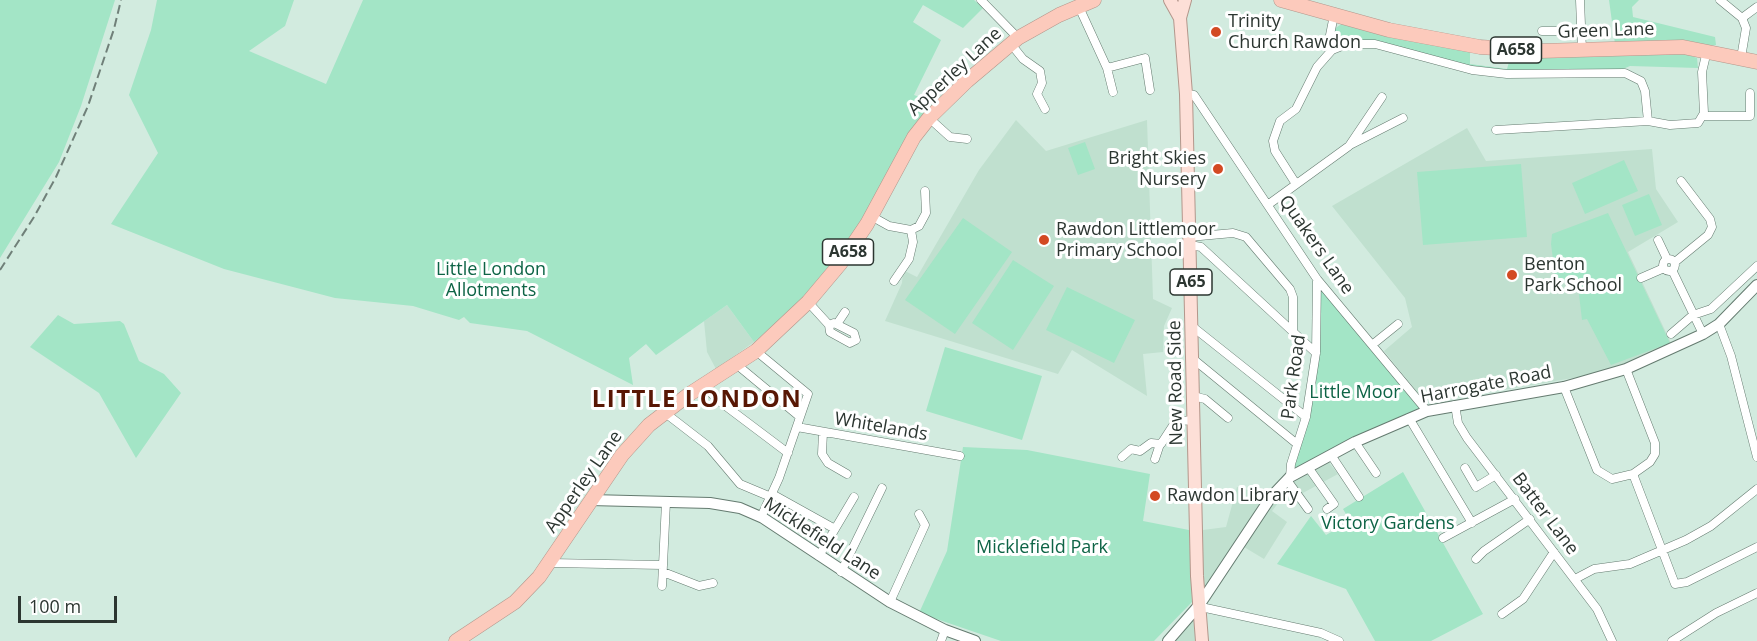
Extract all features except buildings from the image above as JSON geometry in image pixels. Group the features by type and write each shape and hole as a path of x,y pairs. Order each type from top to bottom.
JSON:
{"highway":[{"name":"Apperley Lane","path":"456,641 515,602 550,563 586,506 635,439 664,412 756,351 808,302 840,264 871,216 914,137 929,118 967,81 1014,41 1094,0"},
{"name":"Green Lane","path":"1281,0 1319,5 1334,15 1389,30 1480,47 1540,51 1662,46 1707,51 1757,62"}],"main road":[{"name":"New Road Side","path":"1170,0 1179,18 1186,94 1200,605"},
{"name":"New Road Side","path":"1179,18 1185,0"},
{"name":"Harrogate Road","path":"1200,605 1262,509 1288,479 1308,467 1355,442 1427,411 1564,387 1626,369 1703,334 1719,324 1757,285"},
{"name":"Micklefield Lane","path":"586,506 604,501 725,505 761,517 943,636 975,641"},
{"path":"1168,641 1200,605"},
{"name":"A65","path":"1200,605 1202,637"},
{"path":"1182,625 1193,626 1202,637"}],"street":[{"path":"1580,0 1582,50"},
{"path":"1720,0 1742,18 1747,35 1741,58"},
{"path":"984,2 1014,41 1023,59 1040,71 1042,83 1037,96 1046,109"},
{"path":"1079,7 1107,68 1113,92"},
{"path":"1742,18 1757,7"},
{"path":"1332,50 1329,40 1334,15"},
{"path":"1542,32 1581,31"},
{"path":"1296,184 1275,151 1273,141 1280,121 1296,109 1317,68 1332,50 1347,44 1375,44 1472,70 1507,74 1625,73 1641,81 1645,90 1648,121"},
{"path":"1496,130 1648,121 1670,125 1698,123 1704,116 1702,72 1707,51"},
{"path":"1107,68 1144,58 1150,90"},
{"path":"1704,116 1750,119 1750,93"},
{"name":"Quakers Lane","path":"1186,94 1194,95 1317,279 1427,411"},
{"path":"1348,146 1382,97"},
{"path":"929,118 950,137 967,139"},
{"path":"1269,204 1348,146 1403,118"},
{"path":"1641,278 1669,265 1708,235 1712,227 1710,219 1681,182"},
{"path":"871,216 889,226 911,230 919,226 926,213 926,191"},
{"path":"894,281 909,258 913,242 911,230"},
{"path":"1189,241 1240,233 1290,289 1293,306 1293,332"},
{"path":"1658,240 1703,334"},
{"path":"1189,241 1201,247 1316,353"},
{"path":"1671,334 1693,315 1711,309 1757,266"},
{"name":"Park Road","path":"1288,479 1306,417 1316,353 1317,279"},
{"path":"808,302 833,324 845,312"},
{"path":"1372,345 1398,324"},
{"path":"1719,324 1731,356 1757,457"},
{"path":"1192,327 1306,417"},
{"path":"756,351 808,394 788,453 761,517"},
{"path":"1192,358 1297,444"},
{"path":"736,363 800,417"},
{"path":"1564,387 1597,470 1612,479 1633,474 1650,462 1654,454 1654,444 1626,369"},
{"path":"703,385 719,401 788,453"},
{"path":"1193,396 1205,399 1228,418"},
{"name":"Batter Lane","path":"1455,405 1458,423 1467,438 1598,609 1612,641"},
{"path":"664,412 708,446 740,484 771,495 835,529"},
{"path":"1409,418 1472,523"},
{"path":"1155,459 1160,444 1174,424 1194,420"},
{"name":"Whitelands","path":"797,427 960,456"},
{"path":"823,432 822,454 828,463 847,474"},
{"path":"1355,442 1376,472"},
{"path":"1122,457 1131,449 1140,451 1151,443 1160,444"},
{"path":"1331,455 1359,496"},
{"path":"1308,467 1334,504 1327,509"},
{"path":"1464,468 1476,487 1496,475"},
{"path":"1633,474 1661,551 1672,578 1678,585 1757,547"},
{"path":"1288,479 1308,509"},
{"path":"842,572 882,488"},
{"path":"1575,579 1585,572 1630,564 1661,551 1711,526 1757,489"},
{"path":"819,556 854,497"},
{"path":"1443,538 1515,500"},
{"path":"662,586 666,502"},
{"path":"890,602 925,525 919,514"},
{"path":"1476,559 1530,519"},
{"path":"1502,614 1523,599 1554,552"},
{"path":"550,563 663,569 699,586 713,583"},
{"path":"1672,641 1716,613 1757,593"},
{"path":"1200,605 1321,633 1339,641"}],"shaded area":[{"name":"Rawdon Littlemoor Primary School","path":"1016,120 1046,151 1147,120 1153,299 1172,308 1164,326 1163,352 1143,354 1147,396 1072,350 1058,374 885,321 902,283 903,270 917,277 979,170"},
{"name":"Benton Park School","path":"1467,128 1486,161 1652,149 1656,189 1678,222 1628,252 1671,343 1615,368 1585,376 1426,403 1384,351 1412,327 1405,298 1332,206"},
{"path":"727,305 754,342 716,369 707,352 704,321"},
{"path":"1327,460 1338,474 1301,494 1288,490 1272,511 1287,522 1264,559 1244,547 1198,612 1198,641 1172,641 1203,584 1203,530 1226,527 1237,487 1265,495"}],"green space":[{"path":"0,0 115,0 81,106 59,162 0,258"},
{"name":"Little London Allotments","path":"157,0 294,0 285,26 249,51 326,84 363,0 974,0 983,8 963,28 923,5 913,22 941,40 914,95 936,103 846,245 798,304 754,342 727,305 656,355 646,344 629,358 633,385 527,331 470,323 464,317 459,320 413,306 335,298 224,269 111,224 158,153 129,95 151,30"},
{"path":"1609,0 1639,0 1632,7 1633,17 1715,37 1716,45 1697,47 1615,44"},
{"path":"1343,23 1470,49 1470,64 1507,69 1511,55 1681,52 1697,58 1698,68 1630,66 1623,69 1507,72 1461,65 1370,40 1337,45 1332,40 1334,29"},
{"path":"1085,142 1095,169 1078,175 1068,148"},
{"path":"1624,160 1638,191 1585,214 1572,183"},
{"path":"1521,164 1527,237 1423,245 1417,172"},
{"path":"1649,194 1662,225 1635,236 1622,205"},
{"path":"1608,213 1670,343 1611,365 1587,319 1582,320 1578,286 1574,281 1556,282 1551,244 1552,234"},
{"path":"963,218 1012,252 955,334 905,300"},
{"path":"1013,260 1054,286 1013,350 972,323"},
{"name":"Little Moor","path":"1317,279 1427,411 1290,477 1316,353"},
{"path":"1067,287 1135,320 1114,363 1046,330"},
{"path":"58,315 74,324 120,321 124,324 139,361 164,374 181,393 136,458 99,393 30,347"},
{"path":"945,347 1042,376 1022,440 926,411"},
{"name":"Micklefield Park","path":"963,447 1027,450 1150,474 1143,521 1189,530 1192,602 1154,641 1001,641 919,613 947,551"},
{"name":"Victory Gardens","path":"1403,472 1483,614 1431,641 1375,641 1346,589 1277,564 1311,516 1326,535 1350,521 1343,509"}],"railway":[{"path":"0,270 56,177 88,106 114,29 121,0"}],"place":[{"name":"Trinity Church Rawdon","path":"1216,32"},
{"name":"Bright Skies Nursery","path":"1218,169"},
{"name":"Rawdon Littlemoor Primary School","path":"1044,240"},
{"name":"Benton Park School","path":"1512,275"},
{"name":"Rawdon Library","path":"1155,496"}],"district":[{"name":"LITTLE LONDON","path":"697,400"}]}
